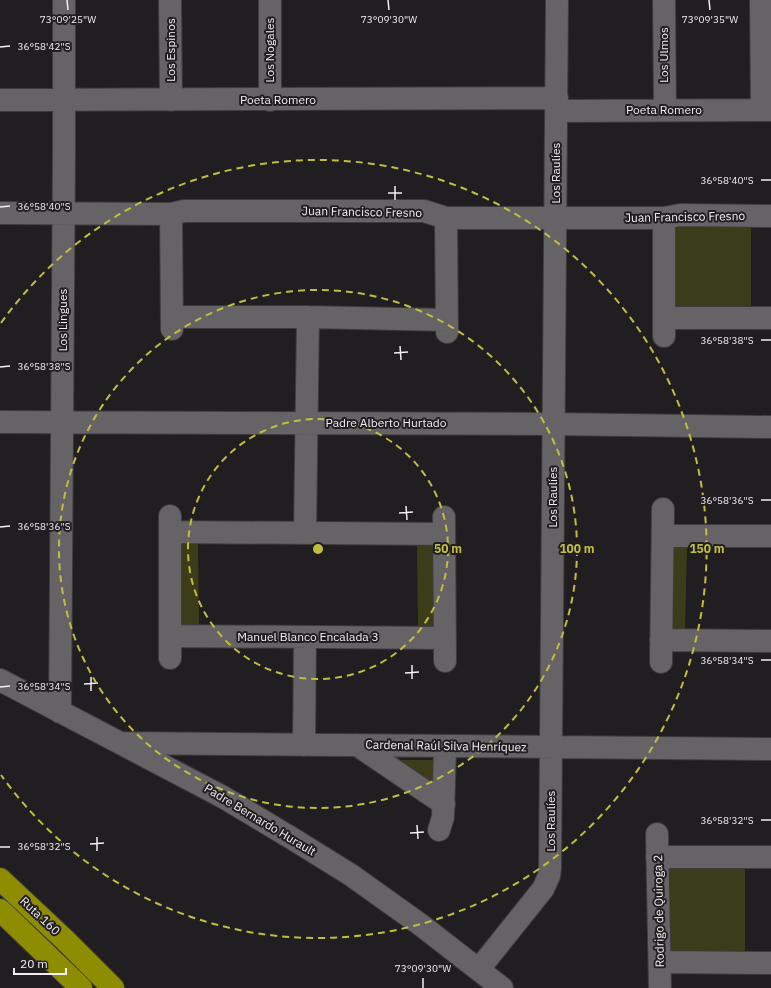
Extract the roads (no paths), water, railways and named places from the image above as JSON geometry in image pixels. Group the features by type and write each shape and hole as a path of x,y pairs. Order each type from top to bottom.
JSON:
{"highway":[{"name":"Ruta 160","path":"0,879 65,940 113,988"},
{"name":"Ruta 160","path":"0,910 81,988"}],"street":[{"name":"Los Lingues","path":"60,712 64,214 64,0"},
{"name":"Los Espinos","path":"170,0 171,100"},
{"name":"Los Nogales","path":"270,0 270,100"},
{"name":"Los Raulíes","path":"479,970 543,890 549,876 551,862 557,0"},
{"name":"Los Ulmos","path":"664,0 665,110"},
{"path":"762,0 767,110"},
{"name":"Poeta Romero","path":"0,100 270,100 557,105 665,110 767,110"},
{"name":"Juan Francisco Fresno","path":"0,214 171,214 184,211 424,211 446,218 664,218 680,215 771,216"},
{"path":"171,214 172,323 308,317 447,326 446,218"},
{"path":"664,218 664,327 771,318"},
{"path":"305,533 308,317"},
{"name":"Padre Alberto Hurtado","path":"0,422 554,424 771,427"},
{"path":"661,662 663,509"},
{"path":"170,658 170,524 305,533 444,526 445,661"},
{"path":"663,536 771,536"},
{"name":"Manuel Blanco Encalada 3","path":"170,636 445,638"},
{"path":"304,744 305,637"},
{"path":"661,640 771,641"},
{"name":"Padre Bernardo Hurault","path":"0,680 223,797 351,875 421,925 502,988"},
{"name":"Cardenal Raúl Silva Henríquez","path":"121,743 771,749"},
{"path":"357,745 444,804"},
{"path":"440,830 444,804 445,746"},
{"name":"Rodrigo de Quiroga 2","path":"657,834 660,988"},
{"path":"657,857 771,857"},
{"path":"660,962 771,963"}]}
